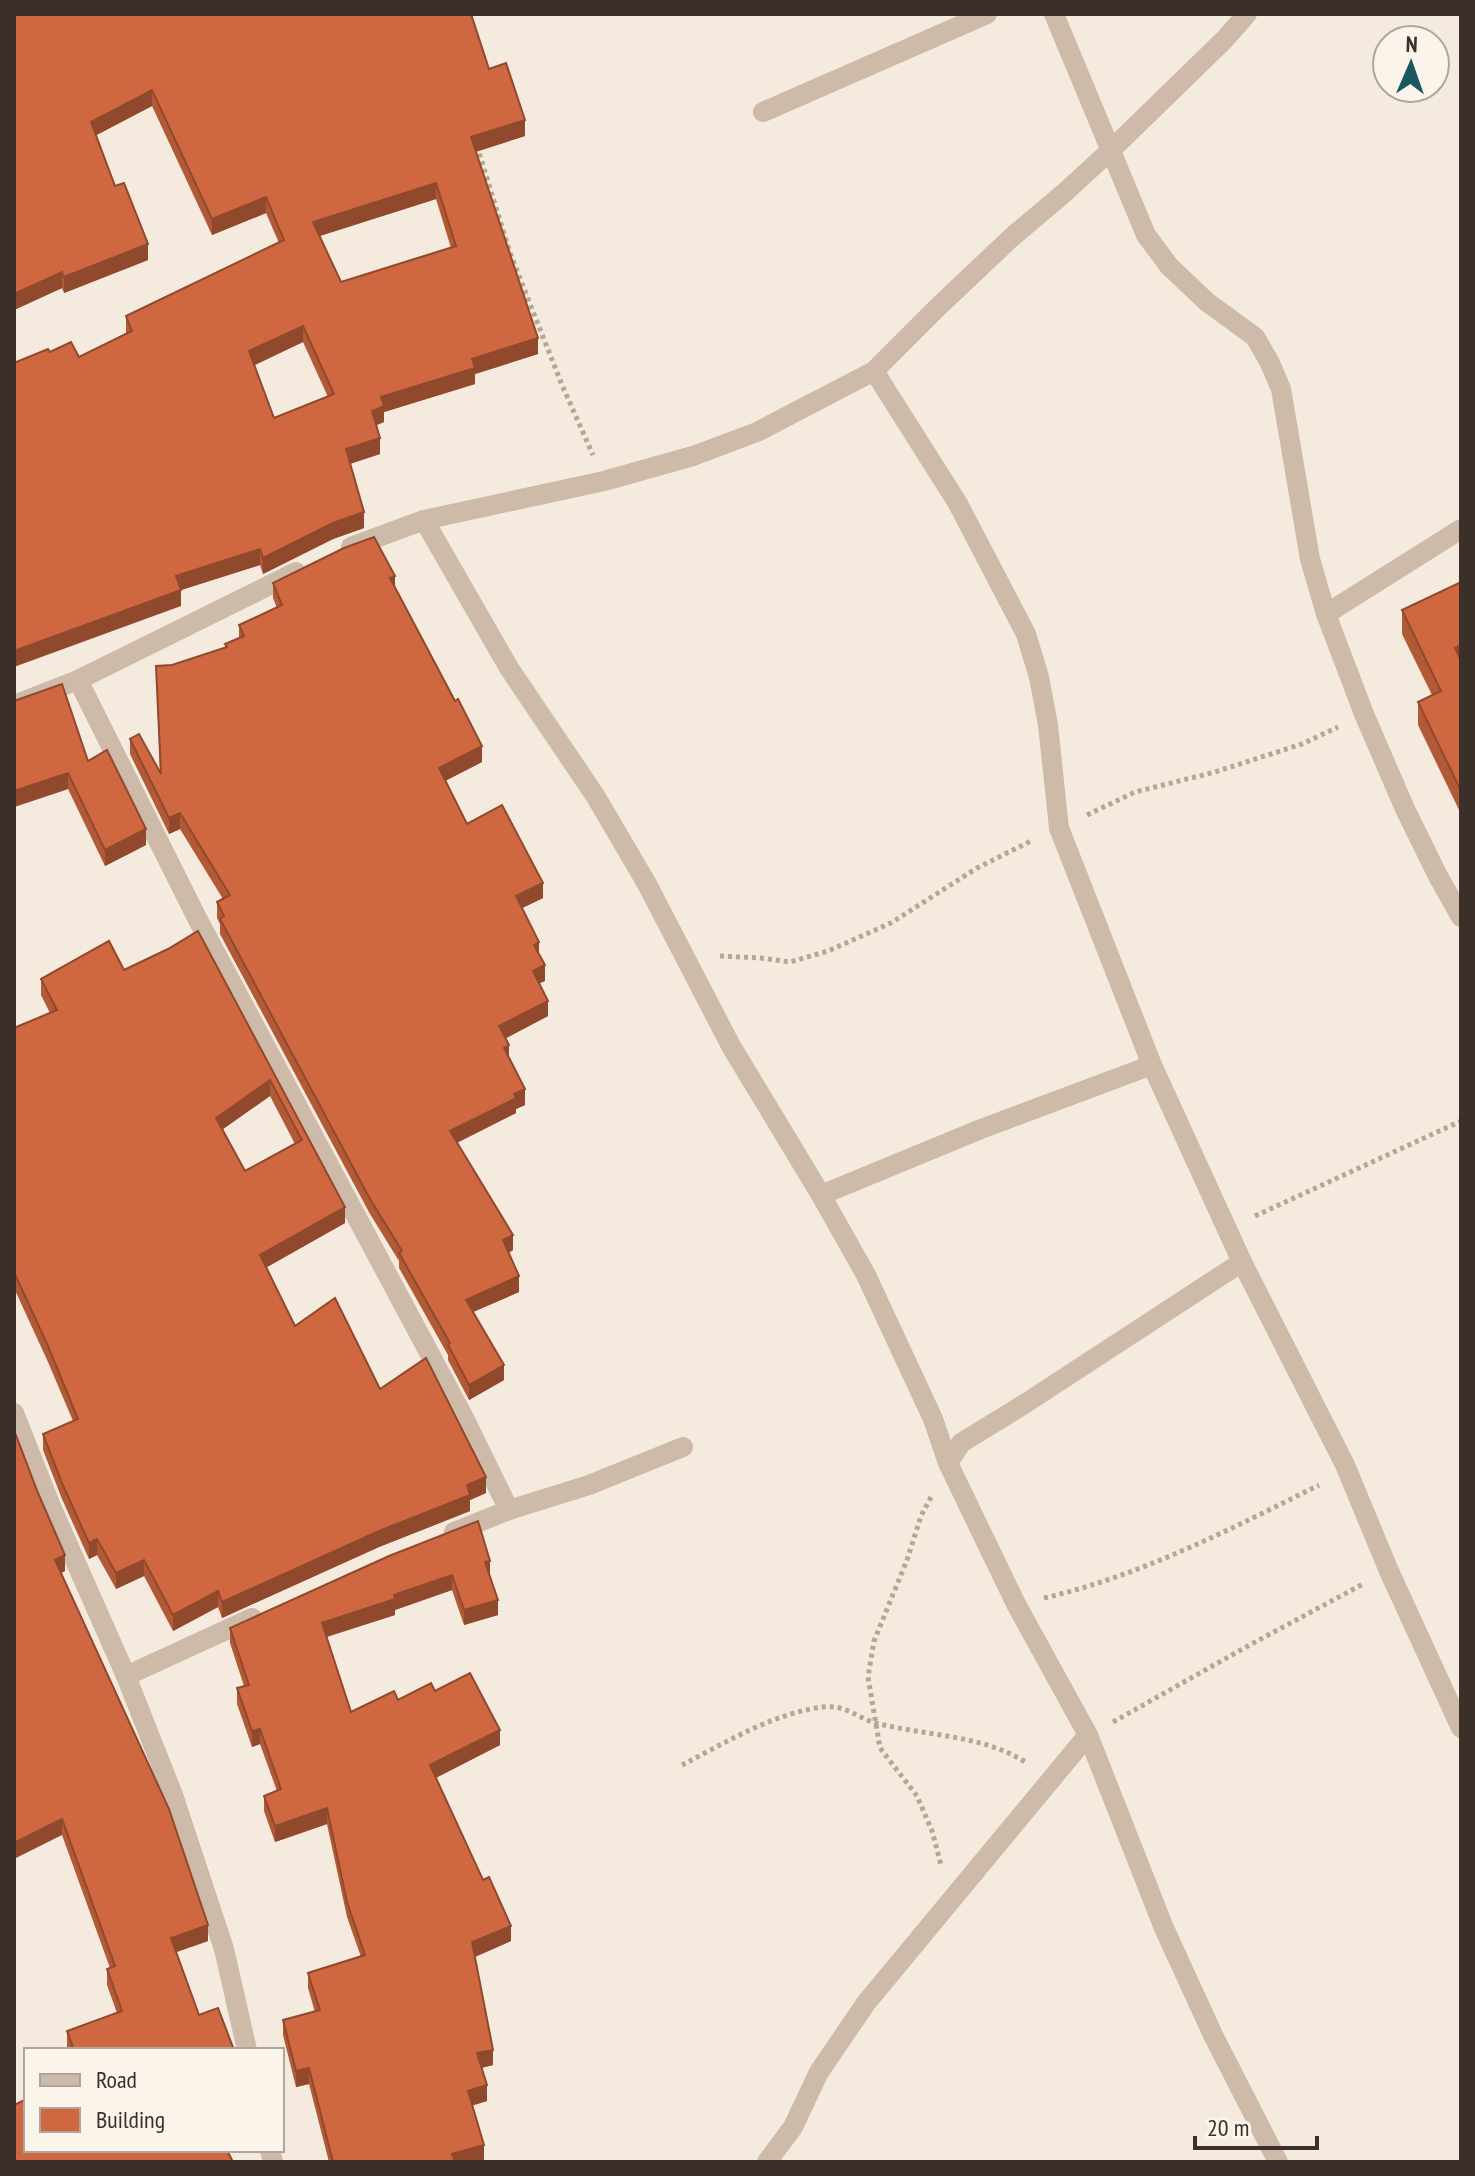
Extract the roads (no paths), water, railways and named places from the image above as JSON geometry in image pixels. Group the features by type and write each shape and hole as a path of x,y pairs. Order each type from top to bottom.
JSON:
{"street":[{"path":"763,112 987,14"},
{"path":"1054,14 1146,235 1169,266 1207,302 1255,337 1270,363 1281,389 1310,559 1326,614 1405,809 1461,917"},
{"path":"339,551 424,520 604,481 693,456 757,432 874,371 1012,237 1112,149 1247,14"},
{"path":"874,371 957,502 1026,634 1039,677 1048,725 1059,828 1152,1065 1242,1262 1345,1465 1389,1571 1461,1728"},
{"path":"424,520 509,668 596,797 647,884 731,1046 866,1275 933,1419 948,1463 1016,1604 1088,1735 1164,1928 1213,2035 1278,2162"},
{"path":"1326,614 1461,529"},
{"path":"14,705 78,680 311,565"},
{"path":"78,680 198,920 464,1418 509,1510"},
{"path":"821,1195 981,1129 1152,1065"},
{"path":"948,1463 961,1443 1242,1262"},
{"path":"14,1413 173,1795 224,1949 247,2048"},
{"path":"439,1537 509,1510 589,1485 683,1447"},
{"path":"126,1676 270,1610"},
{"path":"767,2162 793,2127 819,2072 866,2003 1088,1735"}]}
